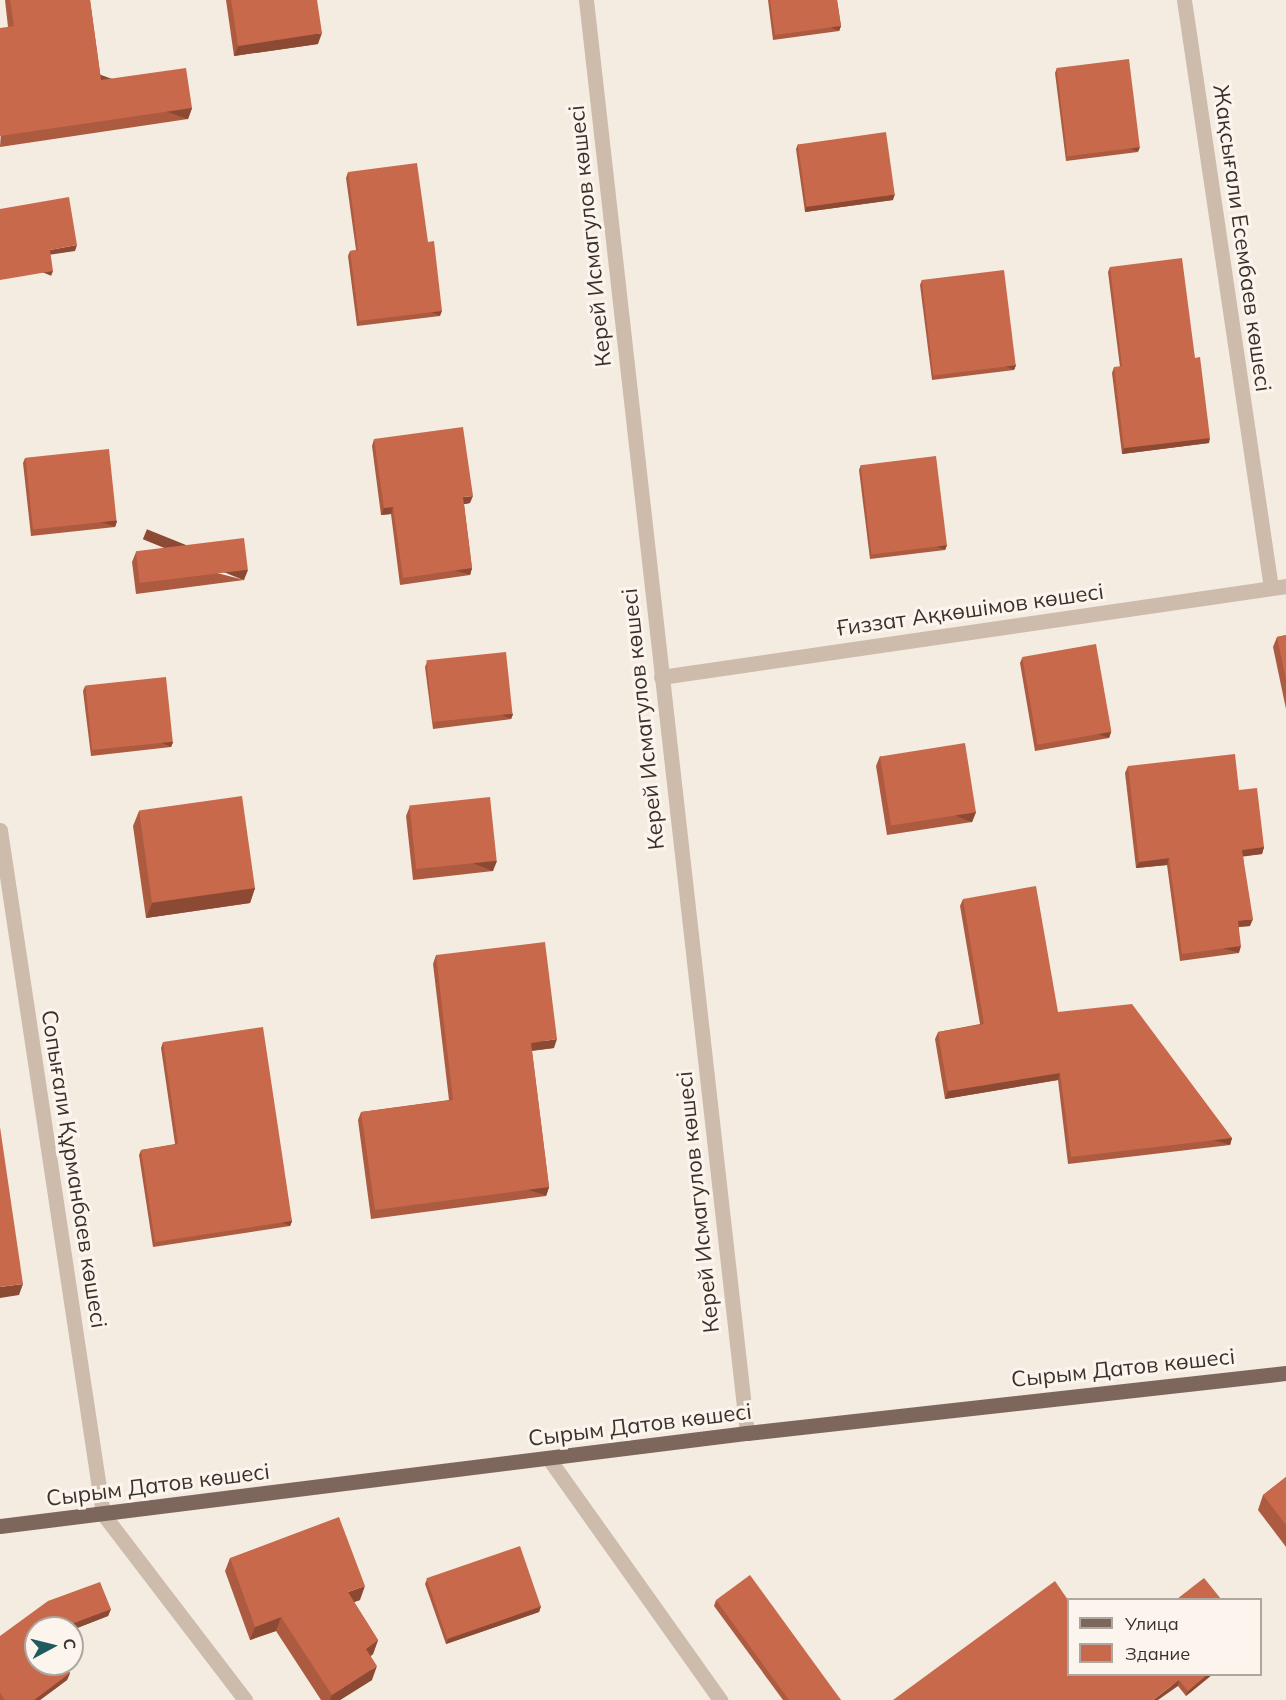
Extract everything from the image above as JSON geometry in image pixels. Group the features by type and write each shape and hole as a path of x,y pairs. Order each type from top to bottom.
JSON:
{"main road":[{"name":"Сырым Датов көшесі","path":"0,1526 747,1433 1286,1373"}],"street":[{"name":"Керей Исмагулов көшесі","path":"586,0 747,1433"},
{"name":"Жақсығали Есембаев көшесi","path":"1184,0 1278,587"},
{"name":"Ғиззат Ақкөшімов көшесi","path":"661,678 1278,587"},
{"name":"Сопығали Құрманбаев көшесі","path":"0,830 103,1514"},
{"path":"549,1459 720,1700"},
{"path":"103,1514 245,1700"}],"building":[{"path":"10,0 90,0 101,80 186,68 192,108 0,136 0,28 14,26"},
{"path":"231,0 317,0 322,33 238,46"},
{"path":"770,0 837,0 841,26 775,35"},
{"path":"1129,59 1140,147 1067,156 1057,68"},
{"path":"886,132 895,194 807,207 798,144"},
{"path":"417,163 428,242 434,241 442,311 359,321 350,251 358,250 348,172"},
{"path":"69,197 77,245 50,250 53,271 0,280 0,209"},
{"path":"1182,258 1195,358 1200,357 1210,438 1124,448 1114,367 1122,366 1110,267"},
{"path":"1004,270 1016,365 933,375 922,280"},
{"path":"463,427 473,496 463,497 472,568 403,578 393,507 384,508 374,439"},
{"path":"109,449 117,521 33,529 25,458"},
{"path":"936,456 947,545 872,555 861,465"},
{"path":"244,538 248,570 140,583 136,551"},
{"path":"1286,635 1286,680 1277,637"},
{"path":"1096,644 1111,732 1038,745 1022,657"},
{"path":"506,652 512,714 433,722 426,660"},
{"path":"166,677 173,742 92,750 85,685"},
{"path":"965,743 976,812 891,826 880,756"},
{"path":"1235,754 1239,790 1257,788 1264,847 1242,850 1253,919 1238,921 1241,946 1182,954 1169,858 1139,862 1128,766"},
{"path":"242,796 255,888 152,903 139,810"},
{"path":"490,797 497,861 416,869 409,805"},
{"path":"1036,886 1058,1012 1132,1004 1232,1138 1071,1157 1060,1073 948,1091 938,1032 984,1024 963,899"},
{"path":"545,942 557,1039 531,1043 549,1187 375,1210 361,1112 453,1100 436,955"},
{"path":"263,1027 292,1221 155,1242 141,1150 178,1144 163,1042"},
{"path":"0,1127 23,1284 0,1287"},
{"path":"1286,1477 1286,1525 1263,1495"},
{"path":"339,1517 365,1586 348,1592 378,1640 366,1649 377,1666 332,1695 281,1617 255,1627 230,1558"},
{"path":"520,1546 541,1607 447,1639 426,1578"},
{"path":"750,1575 841,1700 789,1700 716,1600"},
{"path":"1204,1578 1220,1598 1178,1598"},
{"path":"1055,1581 1067,1599 1067,1676 1206,1676 1188,1691 1179,1680 1153,1700 893,1700"},
{"path":"100,1582 111,1609 84,1619 84,1616 27,1616 48,1601"},
{"path":"24,1618 24,1676 66,1676 34,1700 5,1700 0,1693 0,1636"}]}
